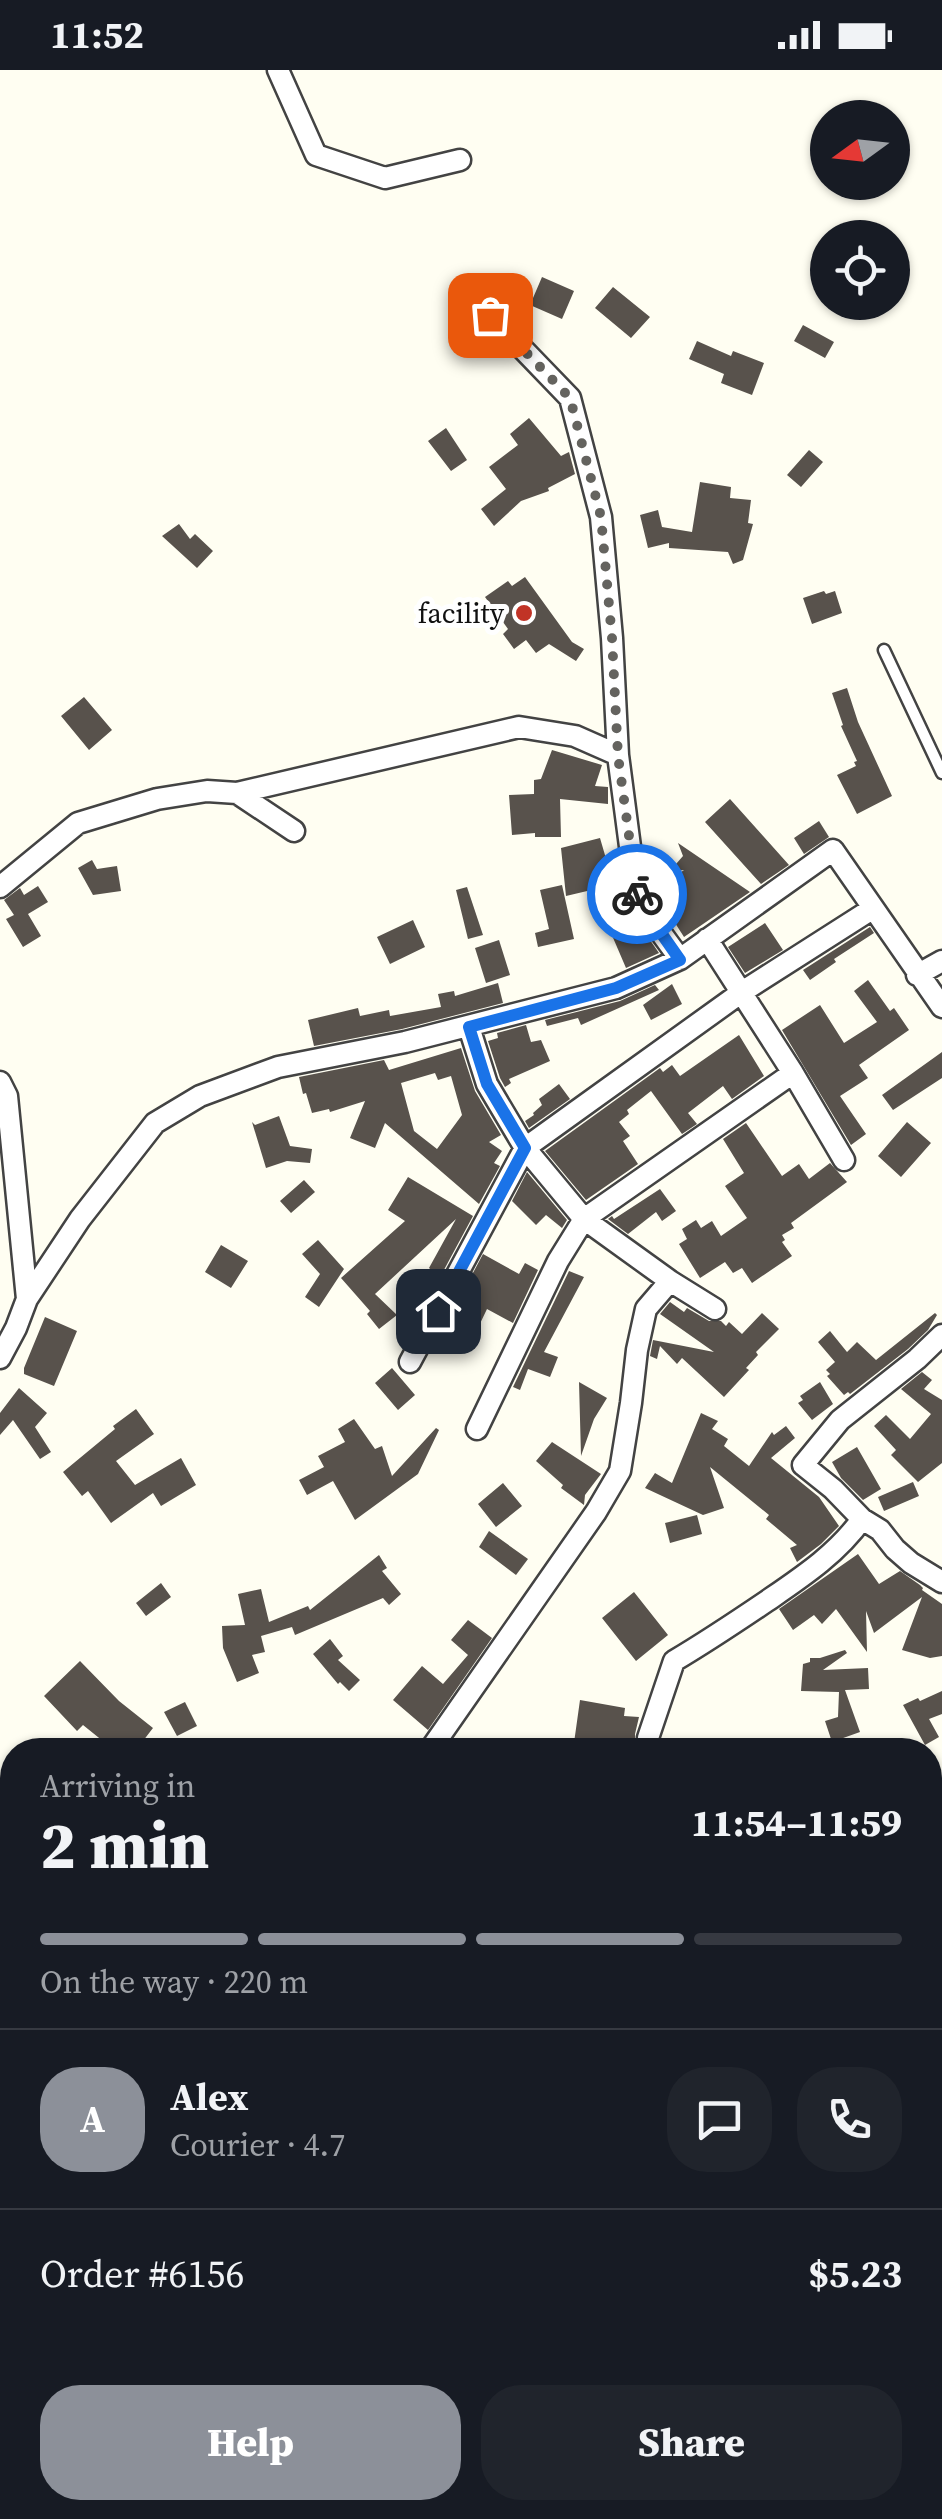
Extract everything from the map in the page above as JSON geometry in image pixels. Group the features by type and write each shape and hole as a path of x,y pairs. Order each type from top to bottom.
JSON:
{"street":[{"path":"278,70 316,155 386,178 460,160"},
{"path":"490,315 570,398 601,517 618,756 638,900 680,960"},
{"path":"0,887 78,823 156,799 206,791 238,793 519,728 575,736 618,756"},
{"path":"238,793 294,831"},
{"path":"0,1358 27,1299 80,1219 155,1123 200,1096 278,1067 406,1042 616,988 680,960 833,850 942,1008"},
{"path":"410,1362 525,1148 742,992 872,908"},
{"path":"707,939 844,1160"},
{"path":"918,975 942,961"},
{"path":"469,1027 487,1084 525,1148 584,1219 715,1308"},
{"path":"477,1429 558,1261 584,1219 793,1073"},
{"path":"0,1082 7,1096 27,1299"},
{"path":"438,1738 596,1512 620,1471 646,1309 670,1281"},
{"path":"942,1335 840,1420 803,1465 862,1519 880,1530 911,1563 942,1582"},
{"path":"648,1738 674,1661 813,1569 848,1539 862,1519"}],"lane":[{"path":"884,650 942,773"}],"building":[{"path":"542,277 574,291 562,319 530,305"},
{"path":"613,287 650,317 631,338 595,308"},
{"path":"803,325 834,342 825,358 794,341"},
{"path":"697,341 731,356 733,351 764,363 752,395 721,383 724,374 689,359"},
{"path":"529,418 561,456 569,452 575,474 548,488 549,491 521,501 494,526 481,509 506,489 489,467 518,445 510,434"},
{"path":"446,428 467,460 451,471 428,441"},
{"path":"809,450 823,462 801,487 787,475"},
{"path":"700,482 731,487 730,498 751,500 748,523 753,524 743,560 733,564 728,552 669,548 669,543 648,548 640,515 658,510 662,527 692,532"},
{"path":"179,524 190,539 195,534 213,551 197,568 162,536"},
{"name":"facility","path":"525,577 572,642 584,649 576,661 549,644 536,653 526,640 514,649 503,634 508,629 485,597 508,581 512,586"},
{"path":"835,591 842,613 812,624 803,598"},
{"path":"847,688 892,796 857,814 837,775 856,766 857,761 832,693"},
{"path":"84,697 112,730 89,750 61,716"},
{"path":"552,750 602,765 595,786 608,787 608,804 560,799 561,837 512,835 509,795 534,794 534,780 541,779"},
{"path":"730,799 789,865 761,884 705,822"},
{"path":"819,821 829,837 804,854 794,838"},
{"path":"600,838 607,862 612,861 621,883 566,896 561,848"},
{"path":"678,843 750,892 684,937 668,912 683,902 673,887 681,882 677,875 684,870 669,872 683,856"},
{"path":"92,860 97,869 117,866 121,891 93,895 78,868"},
{"path":"562,885 574,939 538,947 535,933 549,929 540,890"},
{"path":"38,886 48,902 28,914 41,936 23,947 6,919 14,915 4,900 20,888 24,895"},
{"path":"467,887 483,935 468,939 456,890"},
{"path":"624,903 659,953 626,968 608,926 614,922 609,913"},
{"path":"413,920 425,947 390,964 377,937"},
{"path":"765,923 783,950 745,973 728,947"},
{"path":"870,927 874,933 810,980 803,970"},
{"path":"499,940 510,975 486,983 475,948"},
{"path":"868,980 909,1030 859,1065 868,1078 840,1096 866,1134 851,1145 782,1030 820,1005 844,1043 877,1022 854,991"},
{"path":"498,983 503,1003 314,1046 308,1020 358,1008 360,1016 389,1010 390,1016 441,1007 438,994 454,991 455,996"},
{"path":"672,984 682,1004 651,1020 643,1005"},
{"path":"655,985 659,990 581,1025 578,1018 547,1026 545,1020 620,1001"},
{"path":"526,1025 531,1042 541,1040 550,1061 509,1079 511,1083 505,1087 488,1041 498,1038 497,1033"},
{"path":"739,1035 764,1076 732,1099 723,1086 688,1113 697,1124 682,1134 651,1091 627,1110 629,1114 619,1122 630,1136 623,1141 638,1164 586,1200 545,1151 660,1068 663,1072 672,1065 680,1076"},
{"path":"461,1048 475,1091 501,1135 489,1142 502,1151 494,1163 500,1166 479,1204 385,1123 375,1148 350,1138 365,1101 312,1113 299,1077 384,1060 389,1070","holes":["435,1073 438,1080 451,1076 462,1115 437,1149 414,1131 401,1083"]},
{"path":"942,1052 942,1078 893,1110 882,1095"},
{"path":"559,1084 570,1099 529,1128 525,1121 542,1105 539,1099"},
{"path":"279,1116 290,1146 312,1149 310,1163 287,1161 266,1168 252,1122 255,1125"},
{"path":"907,1122 931,1143 901,1177 878,1156"},
{"path":"746,1123 782,1176 799,1164 809,1179 830,1163 847,1182 791,1223 794,1228 782,1235 782,1242 792,1256 752,1283 742,1268 733,1273 725,1262 700,1278 679,1244 687,1239 682,1229 696,1220 701,1228 712,1221 721,1236 747,1218 725,1186 744,1173 723,1139"},
{"path":"527,1172 567,1220 562,1228 546,1215 536,1225 512,1201"},
{"path":"408,1177 473,1216 411,1331 398,1323 411,1301 416,1304 435,1273 429,1268 456,1219 375,1294 397,1315 379,1329 367,1314 370,1311 341,1278 405,1221 388,1210"},
{"path":"304,1180 315,1192 291,1213 280,1201"},
{"path":"660,1189 676,1211 662,1221 656,1212 628,1234 608,1219 614,1219"},
{"path":"318,1240 344,1269 319,1307 305,1297 320,1274 302,1254"},
{"path":"221,1245 248,1261 231,1288 205,1272"},
{"path":"483,1254 519,1274 525,1263 538,1270 513,1323 487,1309 475,1334 456,1324 443,1347 436,1343"},
{"path":"569,1271 584,1277 544,1352 558,1357 550,1377 528,1369 520,1390 513,1387"},
{"path":"670,1302 709,1321 721,1321 726,1326 729,1322 742,1334 762,1313 779,1329 756,1352 758,1355 746,1368 749,1370 724,1397 682,1358 677,1364 660,1346 657,1359 650,1356 653,1340 714,1352 660,1314"},
{"path":"935,1313 928,1330 850,1394 844,1395 827,1376 830,1374 826,1370 835,1362 818,1342 830,1331 847,1352 857,1342 876,1360"},
{"path":"45,1317 77,1331 54,1386 24,1374"},
{"path":"392,1368 415,1395 398,1410 375,1383"},
{"path":"922,1372 932,1380 924,1389 942,1400 942,1463 918,1482 891,1455 896,1450 874,1426 886,1415 910,1439 931,1414 901,1389"},
{"path":"579,1382 607,1398 594,1419 581,1456"},
{"path":"820,1382 833,1404 812,1420 798,1403 803,1400 800,1396"},
{"path":"19,1388 47,1413 35,1427 51,1452 40,1459 13,1420 0,1435 0,1413"},
{"path":"136,1409 154,1434 116,1461 135,1485 181,1458 196,1485 161,1506 153,1493 111,1523 88,1491 82,1496 63,1472"},
{"path":"701,1413 718,1421 712,1429 728,1439 724,1446 749,1466 772,1432 774,1435 786,1426 795,1438 771,1458 819,1497 839,1526 797,1562 790,1548 797,1545 766,1519 769,1515 710,1467 724,1508 703,1515 645,1488 655,1473 672,1483"},
{"path":"354,1419 375,1449 382,1446 392,1476 436,1428 439,1430 418,1474 355,1520 333,1481 307,1495 299,1480 324,1467 318,1456 345,1442 338,1429"},
{"path":"552,1442 601,1474 585,1495 584,1505 561,1488 563,1485 536,1461"},
{"path":"857,1447 881,1489 863,1500 841,1478 832,1462"},
{"path":"913,1482 919,1496 884,1511 878,1497"},
{"path":"503,1483 522,1506 496,1527 478,1504"},
{"path":"697,1515 702,1534 670,1543 665,1523"},
{"path":"489,1531 528,1559 516,1575 479,1547"},
{"path":"858,1554 879,1584 900,1571 942,1604 942,1656 930,1658 902,1650 922,1597 874,1633 866,1611 867,1652 836,1609 822,1624 814,1615 793,1630 779,1609"},
{"path":"379,1555 387,1568 382,1571 401,1594 389,1605 383,1598 295,1635 292,1627 261,1636 265,1652 252,1655 259,1673 237,1682 223,1648 222,1626 245,1625 238,1594 261,1589 269,1622 308,1606 310,1610"},
{"path":"161,1583 171,1597 146,1616 136,1603"},
{"path":"634,1592 668,1635 636,1661 602,1618"},
{"path":"468,1620 492,1638 428,1730 393,1700 422,1666 443,1684 468,1655 451,1640"},
{"path":"330,1639 343,1656 338,1660 360,1680 349,1691 338,1684 313,1654"},
{"path":"845,1650 847,1653 823,1670 868,1668 869,1689 845,1690 860,1732 831,1738 825,1721 838,1717 839,1692 801,1691 803,1664 810,1662 810,1658"},
{"path":"80,1661 119,1701 153,1728 145,1738 99,1738 83,1725 77,1731 44,1696"},
{"path":"942,1691 942,1714 929,1719 937,1738 921,1738 903,1705 918,1698 920,1701"},
{"path":"580,1700 625,1708 624,1716 639,1717 635,1738 575,1738"},
{"path":"185,1702 197,1726 177,1736 164,1712"}],"way so far":[{"path":"490,315 570,398 601,517 618,756 637,894"}],"place":[{"name":"facility","path":"524,613"}],"route":[{"path":"438,1311 525,1148 487,1084 469,1027 616,988 680,960 637,894"}]}
